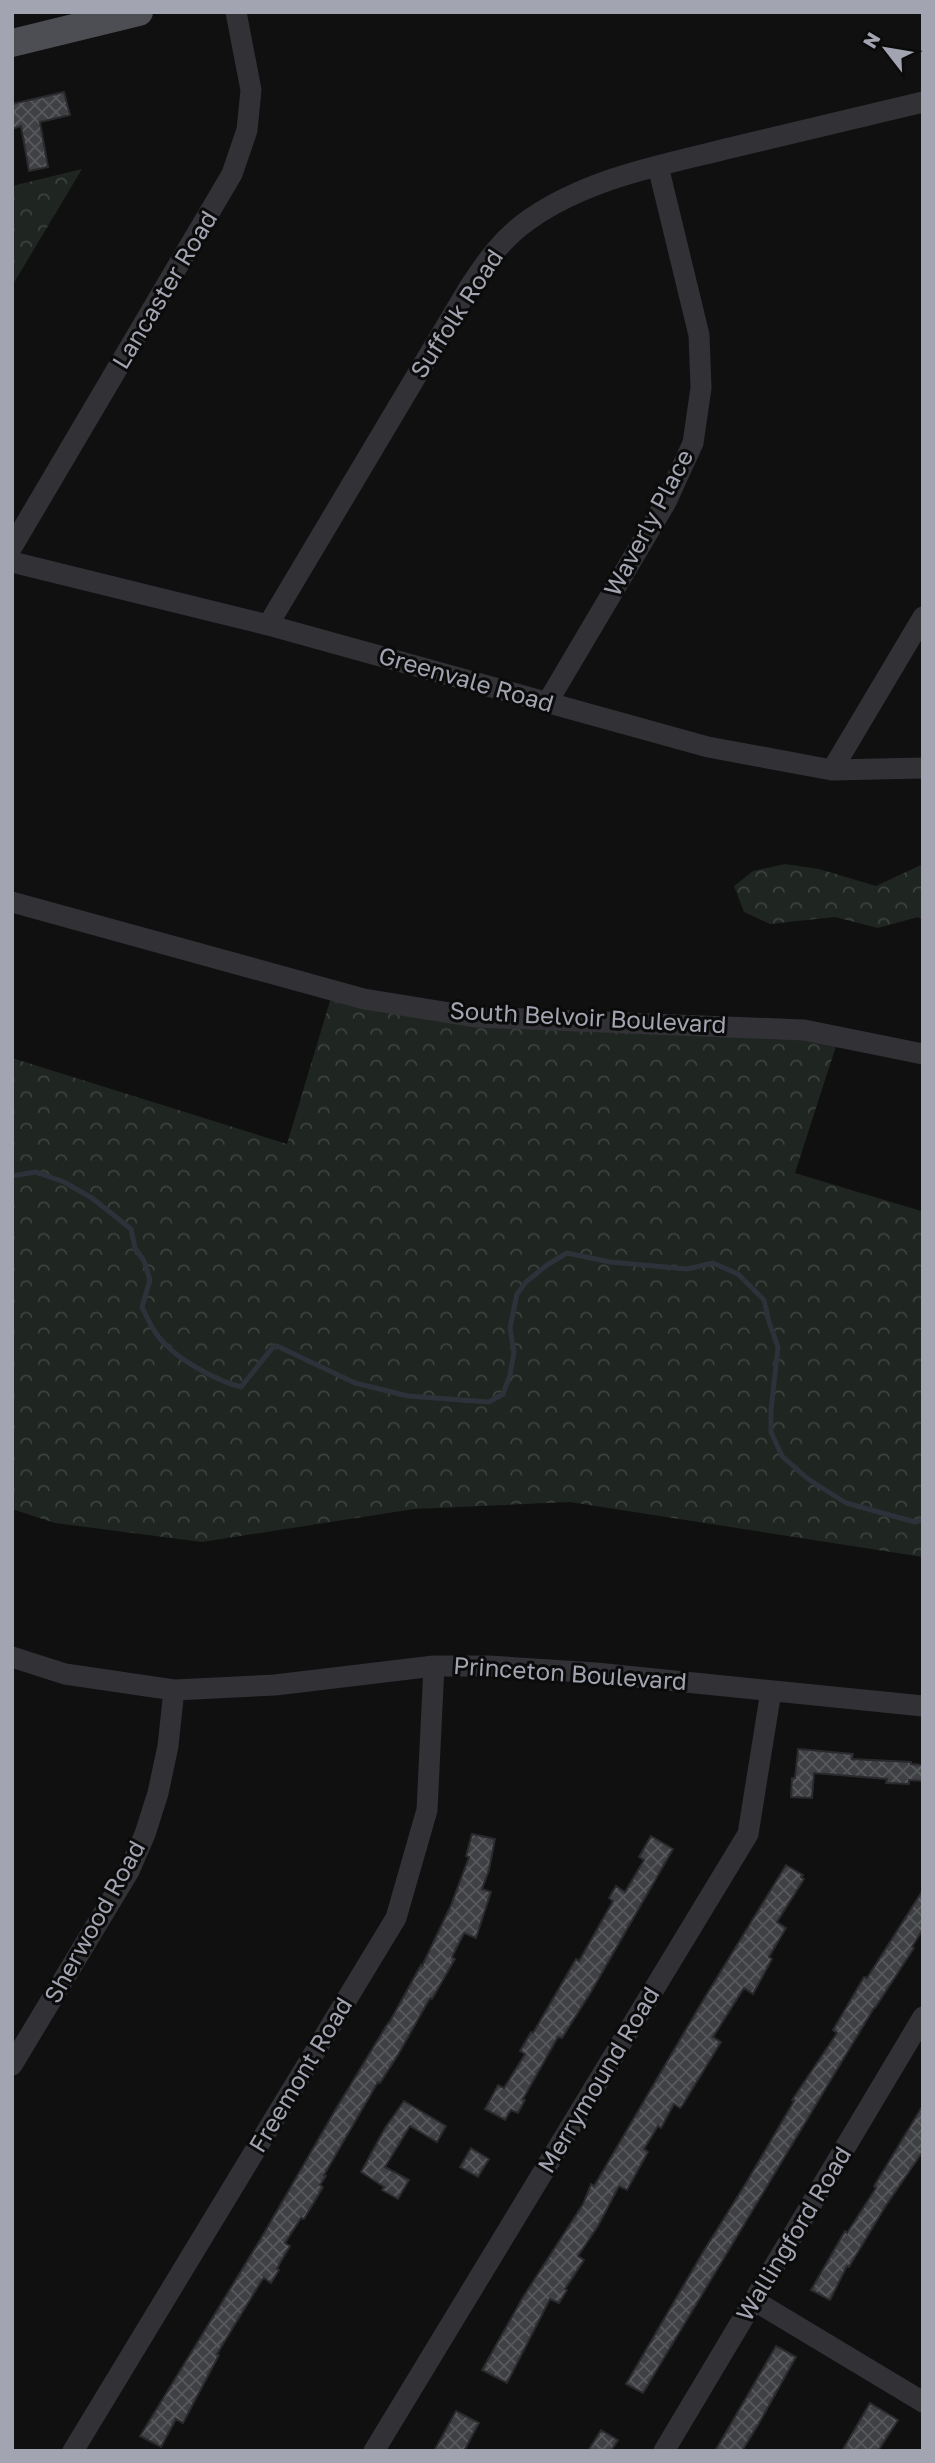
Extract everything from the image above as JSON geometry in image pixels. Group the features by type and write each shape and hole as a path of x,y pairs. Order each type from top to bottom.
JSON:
{"main road":[{"path":"12,43 139,12"}],"street":[{"name":"Lancaster Road","path":"12,547 232,174 247,130 251,90 236,12"},
{"name":"Suffolk Road","path":"268,625 467,291 495,249 529,219 571,195 612,179 923,102"},
{"name":"Waverly Place","path":"547,703 666,502 693,443 701,388 699,335 658,166"},
{"name":"Greenvale Road","path":"12,562 268,625 708,747 832,770 923,768"},
{"path":"832,770 923,617"},
{"name":"South Belvoir Boulevard","path":"12,902 364,999 475,1017 804,1030 923,1054"},
{"name":"Princeton Boulevard","path":"12,1657 65,1674 174,1690 275,1685 434,1665 489,1665 923,1706"},
{"name":"Freemont Road","path":"73,2451 396,1919 426,1810 434,1665"},
{"name":"Sherwood Road","path":"12,2065 129,1871 145,1834 158,1793 168,1746 174,1690"},
{"name":"Merrymound Road","path":"374,2451 748,1834 771,1691"},
{"name":"Wallingford Road","path":"664,2451 923,2017"},
{"path":"755,2301 923,2402"}],"green space":[{"path":"82,169 12,286 12,186"},
{"path":"785,864 819,869 876,886 923,864 923,920 918,917 878,928 835,917 770,924 744,912 734,886 753,871"},
{"path":"333,991 364,999 839,1037 795,1173 921,1211 923,1206 923,1557 570,1502 414,1509 202,1542 55,1523 12,1509 12,1058 287,1144"}],"building":[{"path":"64,92 70,115 40,122 48,167 29,171 21,126 12,129 12,104"},
{"path":"798,1749 853,1754 852,1759 923,1765 923,1781 909,1780 909,1784 886,1783 887,1779 814,1773 812,1798 791,1797"},
{"path":"472,1834 495,1839 482,1889 491,1892 476,1938 464,1933 452,1957 455,1959 432,1999 430,1998 380,2083 378,2082 324,2175 326,2176 320,2185 323,2187 304,2219 301,2218 285,2243 290,2246 277,2269 279,2270 271,2283 264,2278 262,2280 217,2354 219,2355 183,2423 176,2419 161,2447 140,2436 422,1966 451,1905 469,1857 466,1856"},
{"path":"651,1836 673,1849 591,1992 562,2038 558,2037 518,2113 511,2110 505,2120 485,2109 498,2085 504,2088 525,2054 520,2051 576,1959 579,1961 613,1901 609,1898 616,1886 625,1892 644,1860 639,1857"},
{"path":"786,1865 803,1875 801,1877 804,1879 777,1922 786,1928 769,1957 772,1959 753,1994 744,1988 713,2037 721,2042 682,2106 680,2108 674,2104 661,2128 658,2126 644,2149 648,2152 627,2190 619,2186 578,2256 584,2260 565,2289 567,2290 559,2303 550,2299 507,2383 482,2370 523,2297 583,2204 591,2184 594,2186"},
{"path":"923,1890 923,1929 912,1947 914,1948 874,2008 643,2393 626,2384 794,2101 792,2100 837,2033 833,2030 864,1977 867,1978"},
{"path":"404,2101 446,2126 437,2142 410,2126 385,2167 409,2180 398,2199 382,2190 384,2187 361,2172 385,2128"},
{"path":"923,2105 923,2151 849,2267 847,2266 830,2300 811,2290 845,2231 847,2233 876,2188 874,2186"},
{"path":"471,2148 489,2159 478,2177 460,2167"},
{"path":"776,2346 796,2357 758,2425 742,2451 715,2451"},
{"path":"870,2403 898,2420 878,2451 842,2451"},
{"path":"456,2411 479,2423 464,2451 434,2451"},
{"path":"601,2430 618,2440 611,2451 588,2451"}],"waterway":[{"path":"12,1176 36,1172 64,1182 92,1198 131,1229 135,1248 144,1261 150,1280 142,1307 158,1336 190,1364 211,1376 241,1387 273,1347 277,1346 355,1383 408,1396 489,1402 503,1394 510,1375 514,1352 510,1328 517,1294 526,1282 547,1265 567,1253 610,1262 687,1269 713,1263 738,1274 764,1300 778,1347 771,1432 782,1456 808,1479 846,1503 915,1522 923,1520"}]}
